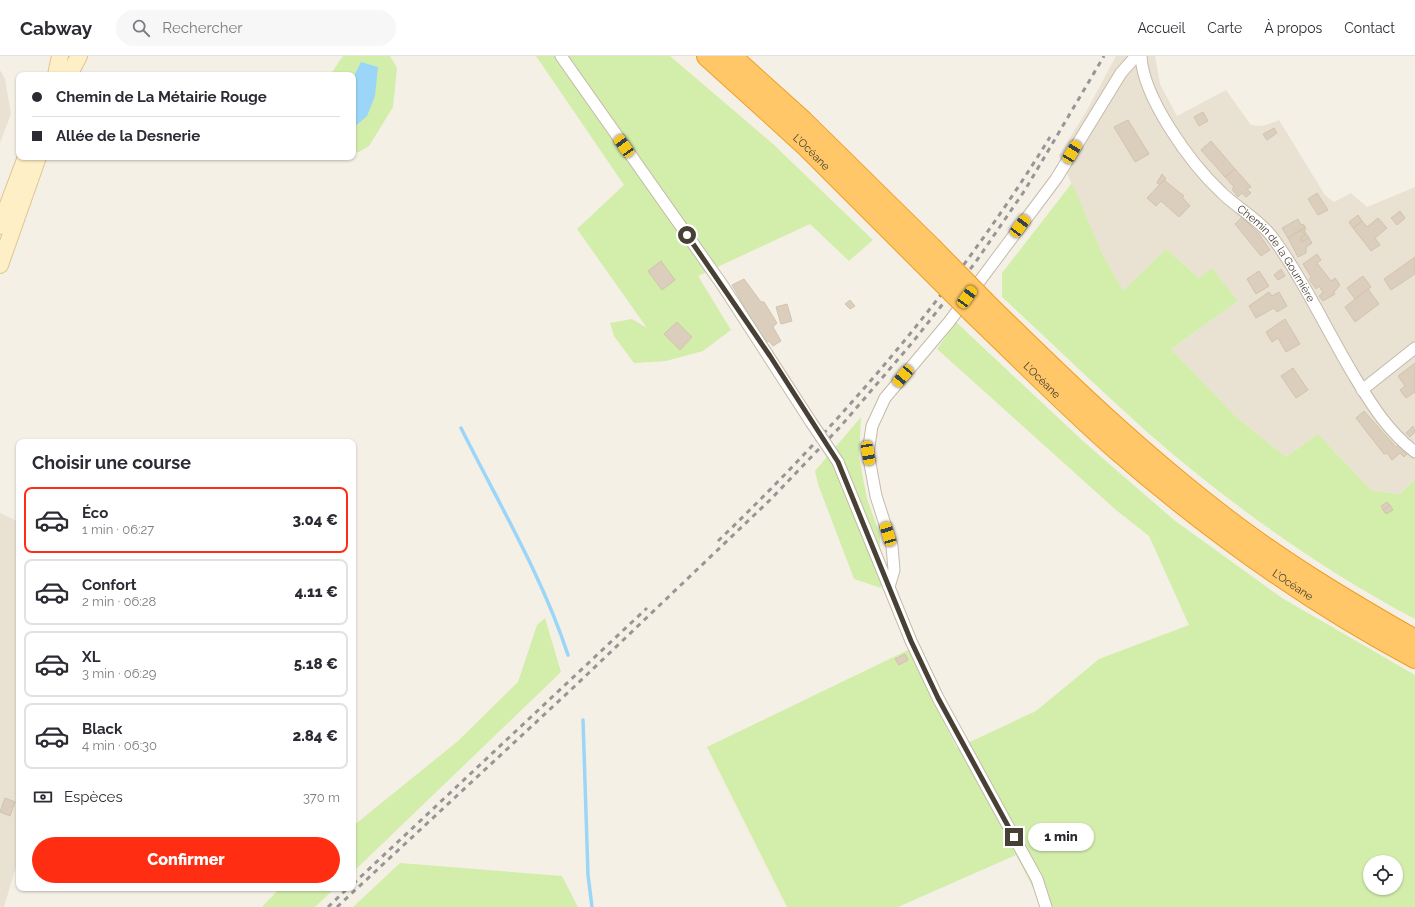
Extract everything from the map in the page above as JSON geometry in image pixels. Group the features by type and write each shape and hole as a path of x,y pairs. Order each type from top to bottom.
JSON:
{"highway":[{"name":"L’Océane","path":"707,56 926,254"},
{"name":"L’Océane","path":"731,56 803,121 926,254 980,308 1083,419 1188,509 1289,582 1367,631 1415,658"},
{"name":"L’Océane","path":"980,308 1199,498 1292,565 1340,596 1415,640"}],"main road":[{"path":"57,72 60,56"},
{"path":"70,72 78,56"},
{"path":"0,226 25,160"},
{"path":"0,265 37,160"}],"street":[{"path":"561,56 723,286 838,462 911,641 938,698 1037,879 1046,907"},
{"path":"889,587 894,570 892,546 876,496 868,453 872,426 885,398 949,322 1056,179 1121,73 1136,56"},
{"name":"Chemin de la Gournière","path":"1141,56 1147,85 1185,152 1221,193 1272,236 1300,280 1335,346 1362,390 1382,420 1415,452"},
{"path":"1362,390 1415,348"}],"shaded area":[{"path":"1116,56 1155,56 1160,84 1177,116 1226,90 1251,125 1263,126 1279,120 1325,195 1334,202 1351,193 1367,207 1415,187 1415,479 1400,494 1372,491 1318,434 1286,457 1236,417 1171,349 1238,301 1212,269 1199,278 1166,249 1123,292 1102,253 1059,155 1086,112"},
{"path":"0,70 5,79 11,114 0,143"},
{"path":"0,513 16,521 16,867 4,907 0,907"}],"green space":[{"path":"343,56 390,56 397,68 393,107 369,146 359,152 356,152 356,72 332,72"},
{"path":"536,56 670,56 773,144 873,240 849,261 810,224 698,276 731,330 703,351 666,361 634,363 614,336 610,323 632,319 647,328 577,229 624,185"},
{"path":"1072,183 1102,253 1123,291 1166,249 1199,278 1212,268 1238,301 1171,349 1236,417 1286,457 1318,434 1372,491 1400,494 1415,479 1415,619 1379,599 1309,556 1275,533 1209,484 1146,431 1002,297 1002,273"},
{"path":"956,322 1084,442 1174,520 1282,598 1415,675 1415,907 1043,907 1016,855 898,907 787,907 707,747 908,650 957,748 1036,711 1099,659 1189,625 1149,536 1116,510 937,349"},
{"path":"861,417 859,457 867,499 880,535 881,588 854,579 818,484 815,471"},
{"path":"545,618 561,672 356,869 356,824 458,741 518,682 537,625"},
{"path":"400,863 562,876 578,907 353,907"},
{"path":"277,891 332,891 315,907 262,907"}],"water":[{"path":"361,62 378,67 375,96 367,116 356,125 356,72"}],"building":[{"path":"1203,112 1208,121 1199,126 1194,117"},
{"path":"1128,120 1149,154 1135,162 1114,127"},
{"path":"1274,128 1277,133 1267,140 1263,134"},
{"path":"1211,141 1235,169 1225,177 1201,150"},
{"path":"1235,169 1251,187 1247,189 1251,193 1246,197 1242,193 1238,197 1232,189 1234,187 1225,177"},
{"path":"1162,174 1166,179 1160,185 1157,183"},
{"path":"1164,180 1184,196 1182,197 1190,206 1179,217 1161,201 1156,206 1147,198"},
{"path":"1317,193 1328,210 1318,215 1308,199"},
{"path":"1400,211 1405,218 1397,225 1391,218"},
{"path":"1358,215 1362,221 1353,228 1349,222"},
{"path":"1242,217 1259,234 1270,250 1261,256 1235,224"},
{"path":"1378,218 1387,228 1375,238 1380,245 1371,251 1353,228 1362,221 1367,227"},
{"path":"1298,219 1301,225 1303,224 1305,227 1288,238 1282,228"},
{"path":"1305,227 1306,229 1304,230 1309,238 1302,242 1300,238 1305,235 1301,230"},
{"path":"1301,230 1305,235 1300,238 1302,242 1309,238 1312,243 1306,247 1306,253 1298,257 1288,238"},
{"path":"1317,254 1321,260 1317,263 1331,281 1335,278 1340,285 1334,292 1335,294 1323,301 1319,296 1323,292 1319,286 1316,289 1309,279 1311,277 1303,264"},
{"path":"1415,257 1415,274 1391,290 1384,279"},
{"path":"661,261 675,280 662,290 648,271"},
{"path":"1281,269 1285,276 1278,280 1274,275"},
{"path":"1259,271 1269,286 1256,294 1247,279"},
{"path":"1363,276 1371,287 1355,299 1347,288"},
{"path":"744,279 761,302 764,302 777,323 773,327 781,341 773,346 769,341 765,343 732,285"},
{"path":"1368,289 1379,304 1355,322 1345,307"},
{"path":"1269,292 1272,296 1279,292 1287,306 1277,312 1274,308 1256,318 1249,306"},
{"path":"850,300 855,306 850,309 845,304"},
{"path":"787,304 792,321 781,324 776,307"},
{"path":"1285,319 1300,344 1286,352 1278,338 1272,342 1266,332"},
{"path":"677,322 692,337 680,350 664,334"},
{"path":"1415,363 1415,392 1406,398 1400,390 1405,386 1398,376"},
{"path":"1293,368 1308,390 1296,398 1281,376"},
{"path":"1364,411 1396,447 1400,444 1408,453 1404,457 1400,453 1392,460 1387,453 1384,454 1356,418"},
{"path":"1413,426 1415,432 1410,437 1406,433"},
{"path":"1387,502 1390,505 1383,510 1381,506"},
{"path":"1390,505 1393,510 1386,514 1383,510"},
{"path":"905,654 908,660 899,665 895,659"},
{"path":"5,798 15,802 10,816 0,812"}],"waterway":[{"path":"461,428 519,540 546,597 568,655"},
{"path":"583,720 588,875 592,907"}],"railway":[{"path":"356,889 575,686 771,499 840,427 912,343 975,263 1025,190 1104,56"},
{"path":"718,541 811,448 897,350 938,299 977,246 1015,192 1050,137"},
{"path":"356,881 647,608"},
{"path":"328,907 345,891"},
{"path":"337,907 354,891"}],"route":[{"path":"687,235 770,356 838,462 911,641 938,698 1014,837"}]}
